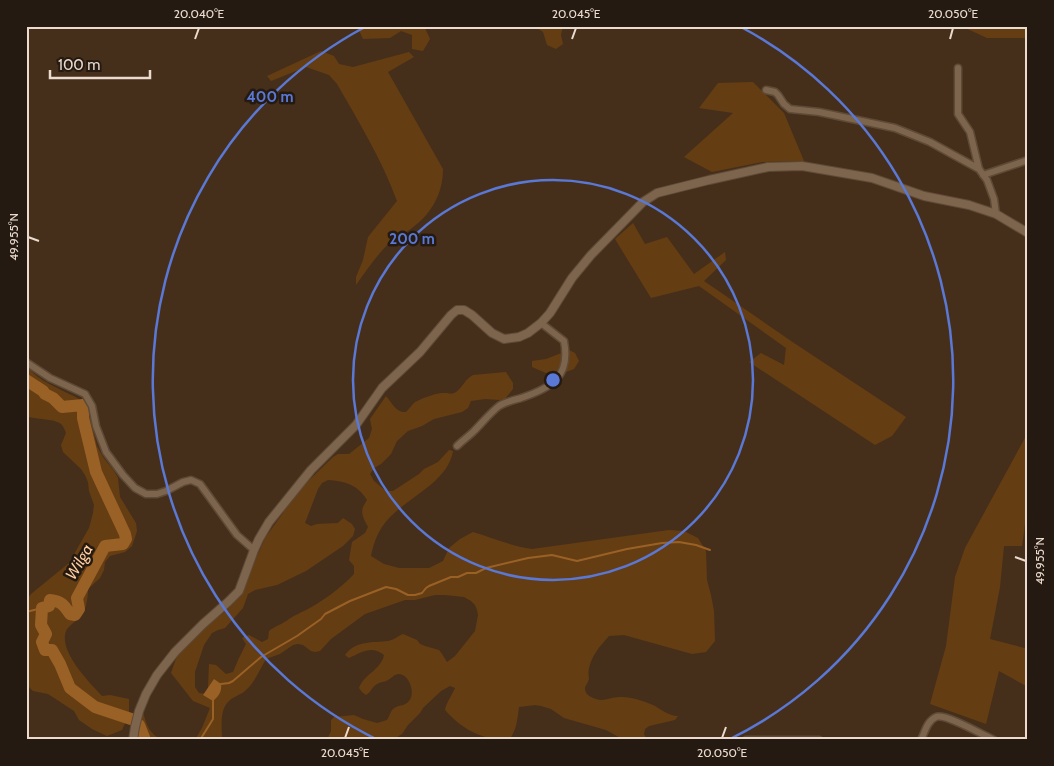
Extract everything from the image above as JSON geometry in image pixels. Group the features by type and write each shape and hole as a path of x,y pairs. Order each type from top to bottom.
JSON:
{"street":[{"path":"958,68 958,114 970,132 979,169 994,199 996,214"},
{"path":"766,90 775,92 784,104 790,108 820,112 895,128 909,133 930,142 979,169"},
{"path":"983,175 1028,160"},
{"path":"133,740 139,711 154,679 175,652 239,591 254,550 269,522 311,470 356,425 382,388 420,352 451,314 457,310 464,310 492,333 504,339 519,337 528,333 541,323 556,305 578,270 643,202 657,193 768,167 802,166 872,178 924,196 969,204 996,214 1028,233"},
{"path":"457,446 500,405 548,387 561,373 566,353 564,341 541,323"},
{"path":"26,362 50,378 85,394 92,406 96,426 106,452 135,488 146,494 157,494 166,492 183,482 191,480 200,484 237,535 254,550"},
{"path":"921,740 927,725 935,717 940,716 949,718 994,740"},
{"path":"746,740 818,740"}],"shaded area":[{"path":"357,26 424,26 430,39 423,51 412,49 412,35 401,31 390,38 363,39"},
{"path":"534,26 563,26 561,35 563,44 556,49 547,45 543,32"},
{"path":"961,26 1028,26 1028,38 987,38"},
{"path":"321,51 334,56 339,64 353,67 409,52 414,57 388,72 443,169 441,187 430,210 412,228 389,243 375,258 356,285 356,277 363,260 368,237 397,201 391,186 362,127 337,84 329,75 306,67 271,81 267,76"},
{"path":"753,82 784,113 804,161 762,162 712,172 684,157 733,113 699,108 718,83"},
{"path":"633,223 645,244 667,237 694,274 725,252 726,260 704,281 906,417 892,436 875,445 749,362 761,353 784,365 786,348 699,286 651,298 615,239"},
{"path":"569,350 575,353 579,361 574,369 566,372 555,371 546,373 532,367 532,361 546,359"},
{"path":"26,363 38,377 79,399 86,406 97,446 118,478 120,497 136,523 137,531 132,546 125,552 110,556 105,562 100,578 88,589 87,601 83,612 67,629 65,637 66,646 76,665 102,696 110,695 129,699 129,714 122,730 107,736 79,720 74,711 48,694 33,691 26,684 26,601 31,594 69,563 89,528 94,505 85,475 63,452 61,445 66,433 62,426 55,421 26,416"},
{"path":"506,372 513,383 513,389 505,399 471,401 468,408 462,412 434,419 408,431 397,441 391,454 374,468 370,474 374,481 386,491 393,491 424,469 438,462 449,450 453,451 449,463 442,474 400,508 382,527 375,541 371,556 384,564 399,568 429,568 443,561 449,548 473,532 509,544 532,549 669,530 684,531 698,538 706,551 707,580 714,611 715,641 706,652 692,654 624,635 609,636 592,659 589,668 589,679 585,687 587,694 596,699 603,700 622,697 638,700 653,705 668,714 678,716 675,720 649,726 645,729 644,734 647,740 624,740 606,730 564,718 551,709 535,705 519,707 512,736 509,740 499,740 482,736 466,728 445,710 455,688 450,686 441,691 423,708 402,734 392,740 327,740 331,731 331,720 334,717 354,715 377,723 387,720 392,710 407,703 411,698 412,693 408,680 398,674 387,681 377,684 366,695 362,692 359,688 361,683 380,665 384,655 371,650 349,658 345,655 349,650 371,642 390,640 403,634 417,640 420,644 439,650 447,662 455,656 475,631 478,615 475,605 471,601 464,597 435,595 415,600 405,600 365,614 331,639 320,651 311,651 298,644 266,659 249,687 231,699 226,705 222,719 222,740 195,740 210,708 193,701 171,673 178,653 204,626 233,604 241,592 265,538 293,496 333,457 338,454 349,454 369,438 372,429 370,419 386,396 397,409 406,412 414,403 424,398 442,393 455,393 473,375","holes":["328,480 355,487 367,500 362,514 368,527 365,533 352,542 349,560 354,566 354,574 325,599 269,631 268,639 262,642 249,635 242,638 246,644 233,672 226,674 216,665 209,664 207,694 199,693 195,687 195,672 204,645 212,633 225,628 243,608 248,594 255,590 277,585 306,571 343,546 353,536 355,529 352,524 343,518 338,523 311,526 305,523 322,483"]},
{"path":"1026,436 1028,437 1027,492 1022,546 1004,546 1000,587 990,639 1028,649 1028,687 999,671 986,724 930,704 946,646 955,577 965,548"},
{"path":"214,679 221,684 221,687 220,693 213,701 203,695"},
{"path":"143,712 149,729 162,740 141,740 140,727"}],"waterway":[{"name":"Wilga","path":"26,380 53,398 62,407 83,405 83,418 96,472 126,539 123,544 105,546 77,598 79,609 75,615 70,614 57,601 50,600 49,606 42,608 41,625 46,634 42,642 45,650 52,650 70,688 95,707 131,719"},
{"path":"220,685 233,681 261,657 297,636 325,614 350,601 386,587 396,589 408,595 415,595 422,593 429,586 451,577 476,573 486,568 528,558 552,555 577,561 627,549 679,542 710,550"},
{"path":"26,612 42,608"},
{"path":"200,740 213,719 213,700"},
{"name":"Wilga","path":"139,725 145,740"}]}
